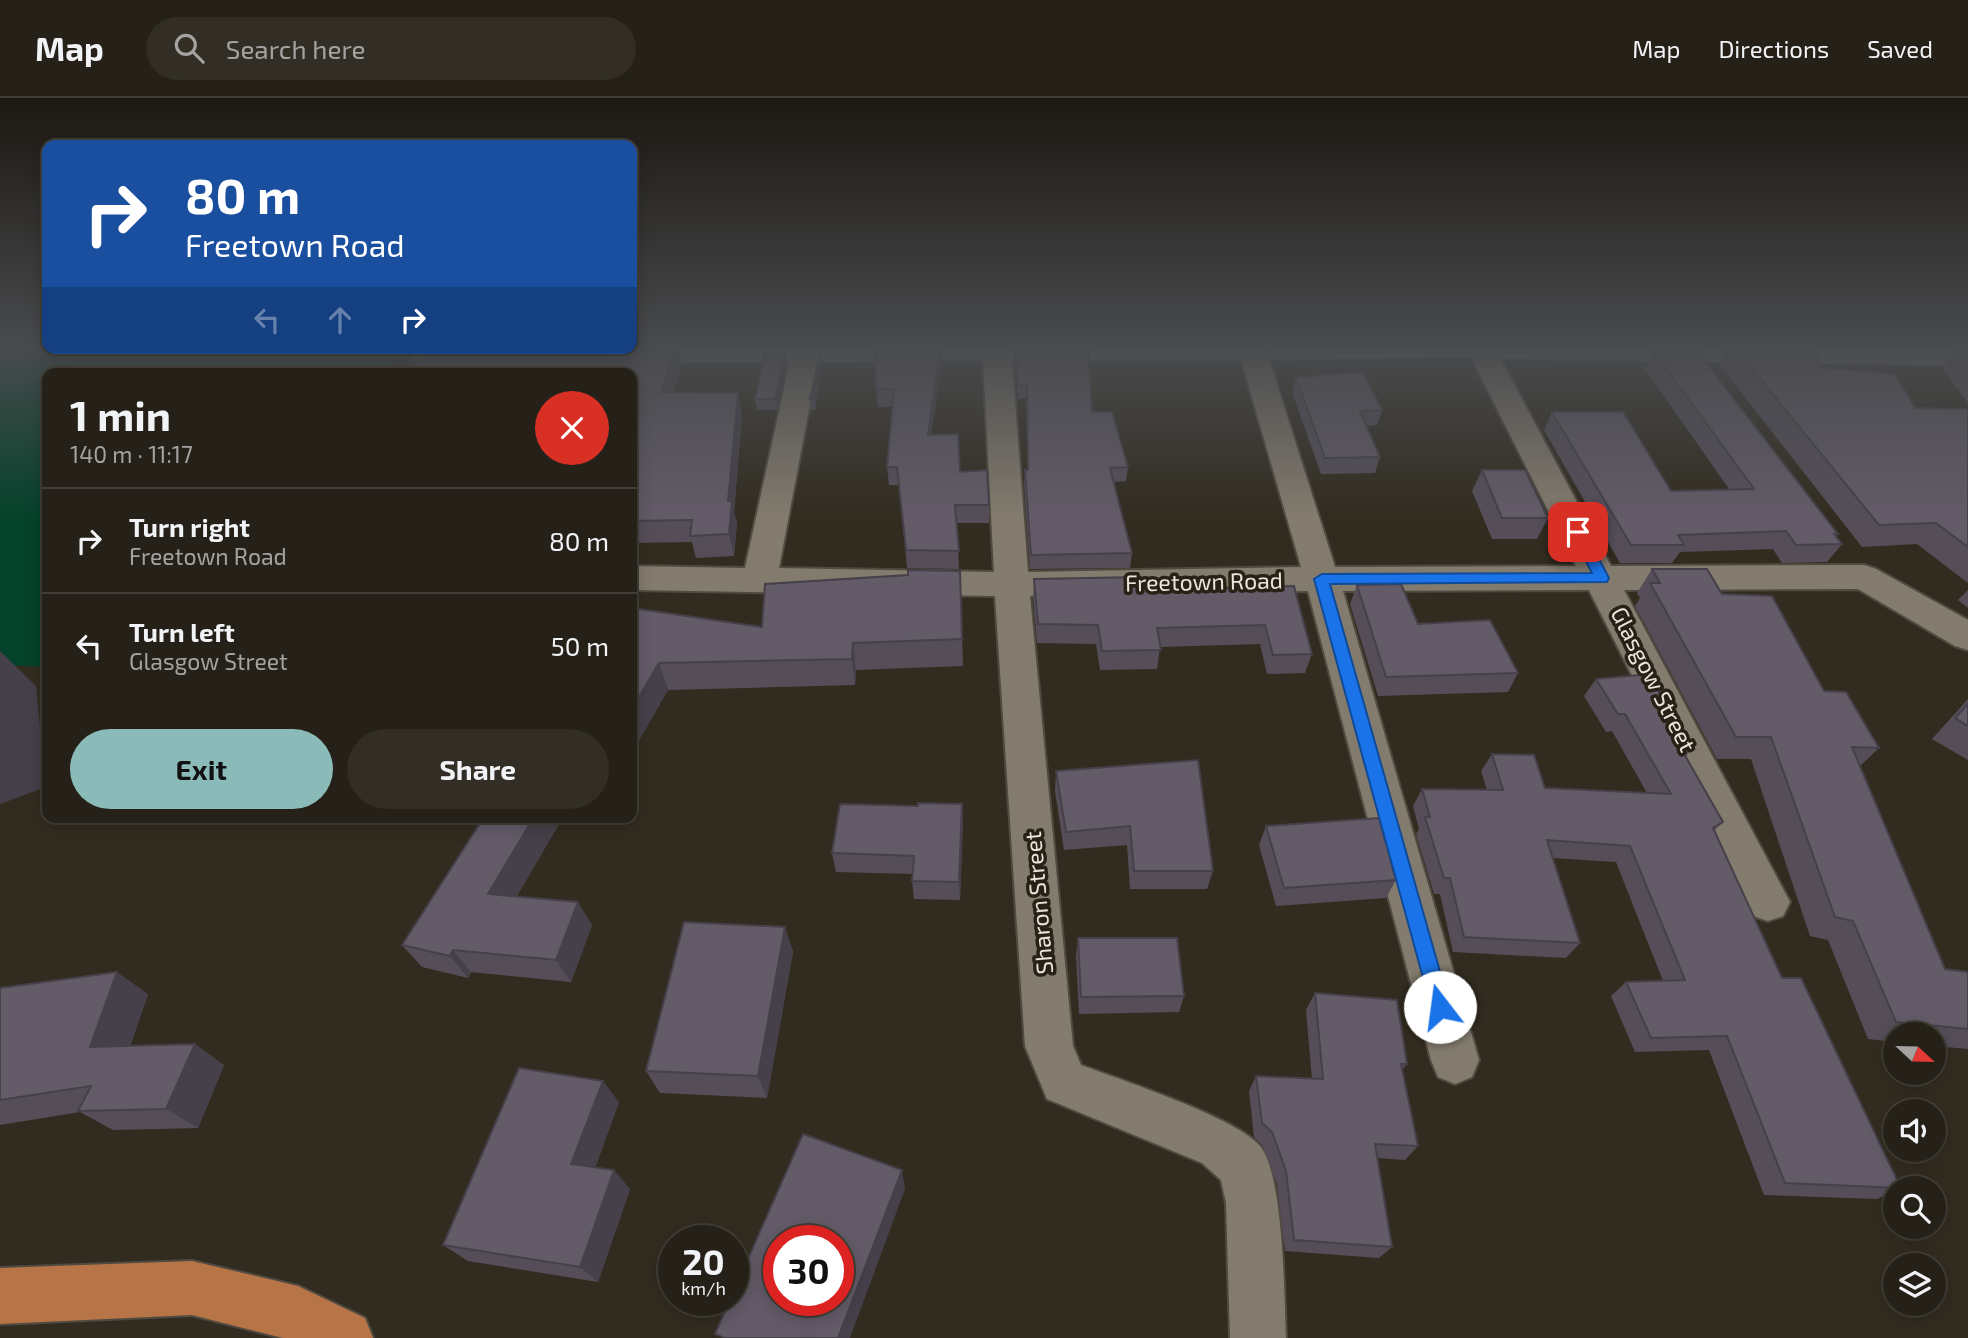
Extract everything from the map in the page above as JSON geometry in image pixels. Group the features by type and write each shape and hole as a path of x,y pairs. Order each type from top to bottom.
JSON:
{"main road":[{"path":"0,1296 192,1288 298,1314 345,1338"}],"street":[{"path":"760,579 796,403"},
{"name":"Sharon Street","path":"1000,403 1049,1046 1064,1082 1220,1145 1243,1166 1252,1203 1258,1338"},
{"path":"1269,403 1322,579 1455,1060"},
{"name":"Glasgow Street","path":"1510,403 1768,902"},
{"path":"1840,545 1864,577 1968,637"},
{"name":"Freetown Road","path":"637,578 1012,584 1322,579 1864,577"}],"green space":[{"path":"0,403 42,403 42,667 0,665"}],"building":[{"path":"637,403 737,403 728,501 732,501 729,534 690,536 692,520 637,521"},
{"path":"893,403 933,403 928,435 958,434 960,472 987,470 989,505 955,505 959,551 906,550 897,467 887,467"},
{"path":"1027,403 1091,403 1092,412 1112,412 1128,467 1110,468 1132,553 1031,555 1025,470 1028,470"},
{"path":"1305,403 1378,403 1382,410 1360,411 1380,457 1325,458"},
{"path":"1692,403 1737,403 1838,534 1834,534 1842,544 1796,545 1786,531 1678,535 1684,545 1631,545 1552,412 1623,412 1671,491 1754,489"},
{"path":"1780,403 1912,403 1915,408 1968,409 1968,547 1936,523 1879,525"},
{"path":"1482,470 1525,470 1548,518 1502,518"},
{"path":"1652,569 1707,569 1722,594 1772,596 1824,691 1846,692 1879,748 1852,747 1945,969 1968,972 1968,1029 1946,1027 1946,1022 1896,1022 1853,921 1835,917 1771,737 1736,737 1650,583 1660,583"},
{"path":"908,570 960,571 962,639 853,643 852,659 659,663 637,700 637,609 762,627 765,584 908,575"},
{"path":"1141,577 1144,588 1149,590 1294,586 1312,654 1273,655 1265,625 1157,628 1161,650 1102,651 1098,625 1038,624 1034,579"},
{"path":"1401,584 1418,624 1490,620 1518,673 1386,677 1357,585"},
{"path":"1650,674 1690,751 1683,752 1723,822 1713,828 1782,978 1801,978 1883,1150 1883,1162 1889,1162 1895,1176 1883,1176 1883,1187 1785,1183 1727,1036 1651,1038 1626,982 1685,980 1630,846 1547,840 1580,943 1464,937 1450,878 1444,878 1425,817 1430,817 1422,789 1503,790 1492,754 1534,755 1545,788 1671,794 1625,714 1618,714 1596,679"},
{"path":"1968,704 1968,726 1955,718"},
{"path":"1198,760 1213,871 1134,871 1130,826 1066,832 1056,771"},
{"path":"918,803 962,804 959,882 912,881 914,856 832,853 840,804 918,806"},
{"path":"1379,818 1396,880 1284,888 1266,826"},
{"path":"480,823 530,823 488,894 578,902 556,960 453,950 450,956 402,945"},
{"path":"684,922 785,927 758,1076 646,1071"},
{"path":"1078,938 1177,938 1184,996 1081,997"},
{"path":"117,972 90,1047 195,1044 166,1109 78,1111 91,1086 0,1100 0,988"},
{"path":"1315,993 1397,1000 1407,1064 1401,1064 1418,1146 1375,1144 1392,1247 1294,1240 1286,1171 1272,1132 1262,1123 1256,1076 1323,1079"},
{"path":"519,1068 603,1081 571,1164 614,1170 580,1267 443,1245"},
{"path":"803,1134 902,1170 854,1296 854,1225 763,1225 763,1316 846,1316 838,1338 725,1338 715,1334 723,1316 749,1316 749,1257"}],"route":[{"path":"1440,1007 1322,579 1602,578 1578,532"}]}
